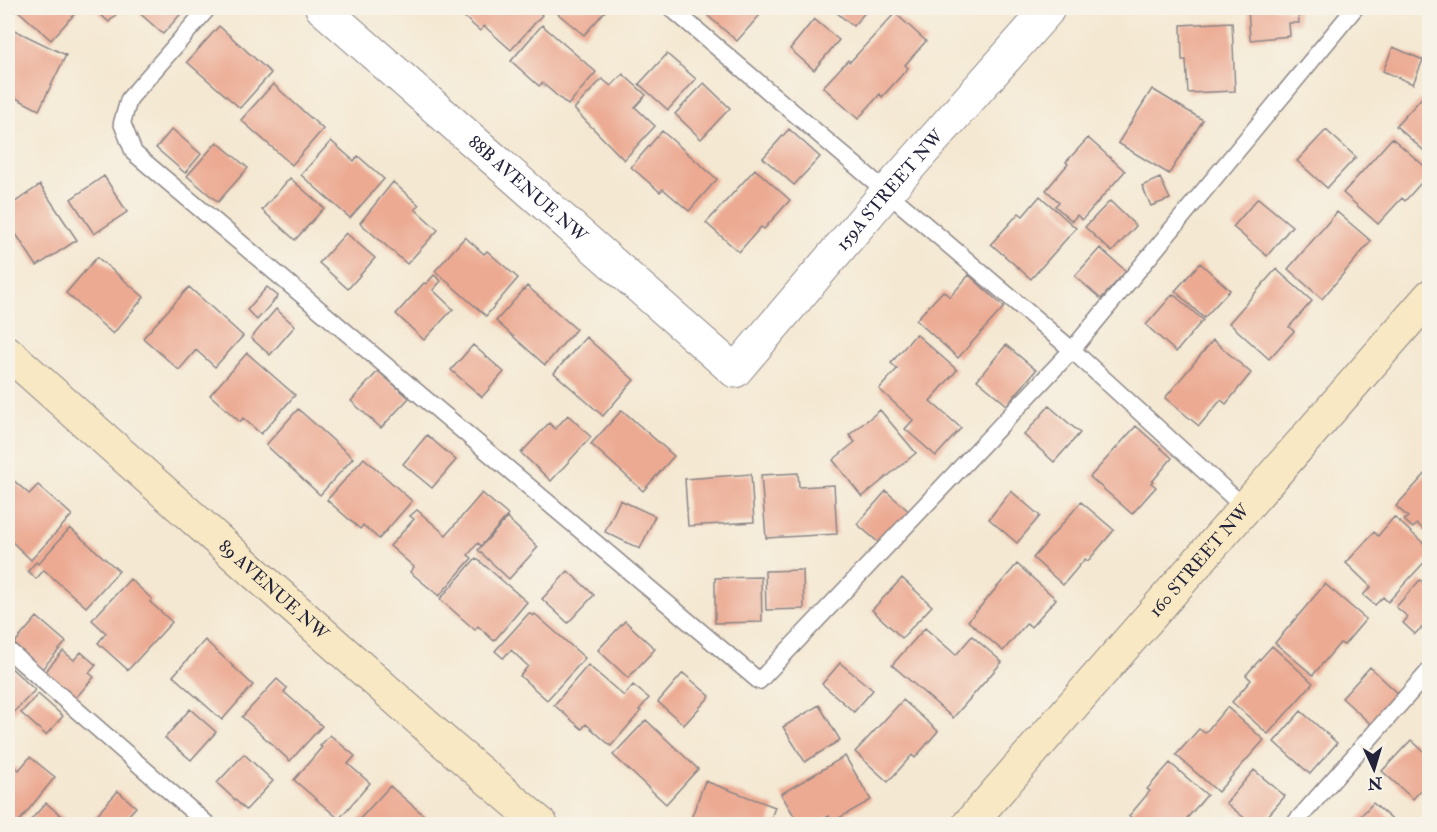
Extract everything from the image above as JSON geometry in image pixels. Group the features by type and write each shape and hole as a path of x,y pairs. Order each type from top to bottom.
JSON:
{"street":[{"name":"88B AVENUE NW","path":"322,8 735,371"},
{"name":"159A STREET NW","path":"735,371 1045,9"},
{"name":"160 STREET NW","path":"969,825 1430,296"},
{"name":"89 AVENUE NW","path":"8,353 449,746 541,825"}],"lane":[{"path":"208,8 129,99 122,123 134,153 759,681 1072,350 1355,8"},
{"path":"671,8 1072,350 1245,508"},
{"path":"8,650 207,825"},
{"path":"1294,825 1430,670"}],"building":[{"path":"15,8 80,8 51,40"},
{"path":"93,8 122,8 109,22"},
{"path":"134,8 186,8 163,34"},
{"path":"454,8 545,8 540,13 542,15 511,50 484,26 480,31"},
{"path":"561,8 608,8 584,35 557,13"},
{"path":"714,8 766,8 737,41 707,15"},
{"path":"831,8 869,8 853,26"},
{"path":"1248,8 1298,10 1299,23 1289,23 1290,36 1250,40"},
{"path":"895,13 926,41 905,65 908,68 858,119 823,87 848,60 850,62"},
{"path":"814,19 839,40 814,70 790,49"},
{"path":"1232,22 1235,91 1188,93 1186,60 1182,60 1181,25"},
{"path":"542,25 596,72 568,105 542,83 539,86 511,61"},
{"path":"219,26 271,73 240,108 187,62"},
{"path":"8,27 66,55 39,110 8,94"},
{"path":"1393,47 1423,60 1413,84 1383,71"},
{"path":"667,54 696,79 668,110 639,84"},
{"path":"623,74 646,95 635,107 655,126 624,160 574,109 602,79 611,86"},
{"path":"704,83 730,108 701,139 675,114"},
{"path":"273,84 323,129 292,165 241,120"},
{"path":"1152,89 1203,120 1169,174 1118,143"},
{"path":"1430,89 1430,156 1396,126"},
{"path":"172,129 201,154 185,173 156,148"},
{"path":"789,129 820,157 794,185 763,158"},
{"path":"1326,130 1356,157 1327,188 1297,161"},
{"path":"662,131 717,179 689,211 663,189 660,192 631,167"},
{"path":"1088,138 1125,171 1082,220 1077,215 1072,221 1055,206 1059,202 1046,190 1068,164 1066,162"},
{"path":"1392,138 1430,173 1405,201 1402,198 1378,224 1343,193"},
{"path":"331,141 354,161 358,156 384,179 350,218 301,175"},
{"path":"217,142 248,168 218,202 187,176"},
{"path":"755,169 790,200 739,252 706,223"},
{"path":"104,176 127,212 94,234 71,199"},
{"path":"290,178 324,208 295,240 262,210"},
{"path":"1160,178 1170,199 1151,206 1142,186"},
{"path":"393,182 419,205 415,209 438,230 407,264 360,223"},
{"path":"40,185 77,240 37,266 8,222 8,207"},
{"path":"1040,196 1076,228 1031,279 991,244 1019,213 1023,216"},
{"path":"1258,198 1292,226 1267,256 1233,227"},
{"path":"1110,201 1136,226 1112,252 1085,227"},
{"path":"1337,212 1371,241 1322,299 1288,269"},
{"path":"346,233 375,258 348,289 319,263"},
{"path":"465,237 484,254 487,251 518,278 486,316 435,271"},
{"path":"1100,248 1126,271 1101,299 1075,276"},
{"path":"97,257 144,297 113,334 66,293"},
{"path":"1200,263 1230,290 1204,318 1175,291"},
{"path":"1276,269 1312,301 1289,327 1294,331 1269,359 1229,323"},
{"path":"434,275 441,281 433,290 453,309 424,340 396,314"},
{"path":"969,275 1004,307 958,358 916,320 943,291 950,297"},
{"path":"527,286 576,329 545,365 496,321"},
{"path":"189,287 243,336 215,367 196,350 179,370 143,338"},
{"path":"267,287 278,296 257,320 247,310"},
{"path":"1173,294 1203,320 1176,352 1146,325"},
{"path":"276,309 295,326 270,355 251,338"},
{"path":"916,334 957,370 930,401 961,428 936,456 905,429 913,420 879,389 897,369 891,363"},
{"path":"586,337 634,380 603,416 554,373"},
{"path":"1213,340 1251,373 1226,404 1221,400 1199,426 1165,398"},
{"path":"473,345 504,372 482,397 451,370"},
{"path":"1006,345 1036,370 1007,405 977,380"},
{"path":"247,353 295,395 261,434 243,418 240,422 210,395"},
{"path":"378,371 409,398 381,428 351,401"},
{"path":"1049,406 1080,433 1054,462 1024,435"},
{"path":"298,409 353,458 320,495 266,445"},
{"path":"622,410 674,456 643,491 591,444"},
{"path":"880,410 916,453 862,497 833,460 855,442 849,435"},
{"path":"568,415 591,437 551,481 521,453 549,423 555,429"},
{"path":"1136,426 1172,458 1151,483 1156,487 1132,514 1090,477"},
{"path":"427,435 456,460 432,488 403,464"},
{"path":"364,458 412,501 379,539 363,525 360,529 327,500"},
{"path":"1430,469 1430,535 1417,524 1413,528 1404,520 1408,517 1396,506"},
{"path":"798,473 799,487 834,485 837,534 766,538 761,475"},
{"path":"751,474 754,522 688,526 685,479"},
{"path":"12,479 29,494 38,485 72,515 31,560 8,538 8,485"},
{"path":"886,491 913,515 888,542 883,538 878,542 857,524"},
{"path":"1011,491 1040,516 1017,543 989,519"},
{"path":"482,493 508,515 481,546 478,543 468,555 472,558 439,596 410,572 414,567 390,546 414,519 410,516 417,510 446,535"},
{"path":"620,500 655,516 640,549 605,532"},
{"path":"1081,502 1114,530 1088,561 1085,559 1063,585 1033,558"},
{"path":"1394,517 1430,549 1430,556 1388,602 1383,597 1375,605 1363,595 1371,587 1346,563 1374,532 1378,536"},
{"path":"507,518 538,547 509,579 478,550"},
{"path":"70,528 119,571 86,607 44,570 36,579 28,571 36,562 38,564"},
{"path":"476,558 527,602 494,641 478,626 475,630 440,599"},
{"path":"1017,564 1056,599 1031,627 1027,623 1003,651 968,621"},
{"path":"803,570 804,609 766,610 765,571"},
{"path":"568,571 594,595 568,623 542,599"},
{"path":"761,577 762,622 715,623 715,578"},
{"path":"902,578 932,606 902,638 872,610"},
{"path":"130,579 172,622 128,670 98,643 106,633 92,620"},
{"path":"1420,580 1430,588 1430,628 1426,632 1421,628 1415,634 1403,623 1408,617 1396,607"},
{"path":"1325,584 1366,619 1344,645 1340,643 1313,675 1275,643"},
{"path":"529,613 533,616 535,614 585,658 547,700 520,676 528,666 511,650 503,658 495,651"},
{"path":"37,617 66,642 40,671 12,646"},
{"path":"625,621 655,649 628,678 598,650"},
{"path":"925,628 956,655 972,636 1002,662 953,718 892,665"},
{"path":"205,640 253,685 222,720 173,676"},
{"path":"1272,646 1313,683 1268,734 1232,702 1251,680 1246,675"},
{"path":"63,651 74,660 81,652 96,665 89,673 94,677 74,700 43,674"},
{"path":"840,663 873,690 854,712 822,684"},
{"path":"8,665 35,690 10,716 8,714"},
{"path":"588,665 624,696 633,685 649,698 611,746 586,724 582,729 554,705"},
{"path":"1370,667 1403,698 1375,728 1342,698"},
{"path":"683,673 710,696 684,725 658,702"},
{"path":"277,679 287,688 284,692 322,726 290,761 242,717"},
{"path":"38,694 63,716 46,735 21,713"},
{"path":"903,700 938,731 915,758 912,755 888,782 855,752"},
{"path":"819,705 840,740 805,762 783,727"},
{"path":"1227,707 1264,740 1218,792 1176,755 1199,729 1205,733"},
{"path":"190,709 216,732 191,760 165,738"},
{"path":"1301,711 1337,743 1310,774 1274,742"},
{"path":"646,720 698,769 666,804 613,755"},
{"path":"330,735 355,756 348,764 370,783 339,819 294,780"},
{"path":"1411,740 1430,757 1430,780 1413,799 1382,771"},
{"path":"244,754 273,781 246,810 217,783"},
{"path":"845,756 871,800 832,822 829,816 815,824 799,824 781,794"},
{"path":"30,757 55,777 17,824 8,824 8,761 19,770"},
{"path":"1170,763 1207,795 1182,824 1140,824 1129,816 1150,791 1147,789"},
{"path":"1254,770 1285,796 1261,824 1252,824 1226,803"},
{"path":"705,781 775,807 769,824 689,824"},
{"path":"390,786 434,824 362,824 358,821"},
{"path":"118,791 136,807 121,824 100,824 93,819"},
{"path":"46,803 71,824 27,824"},
{"path":"1373,803 1397,824 1357,824 1355,822"}]}
